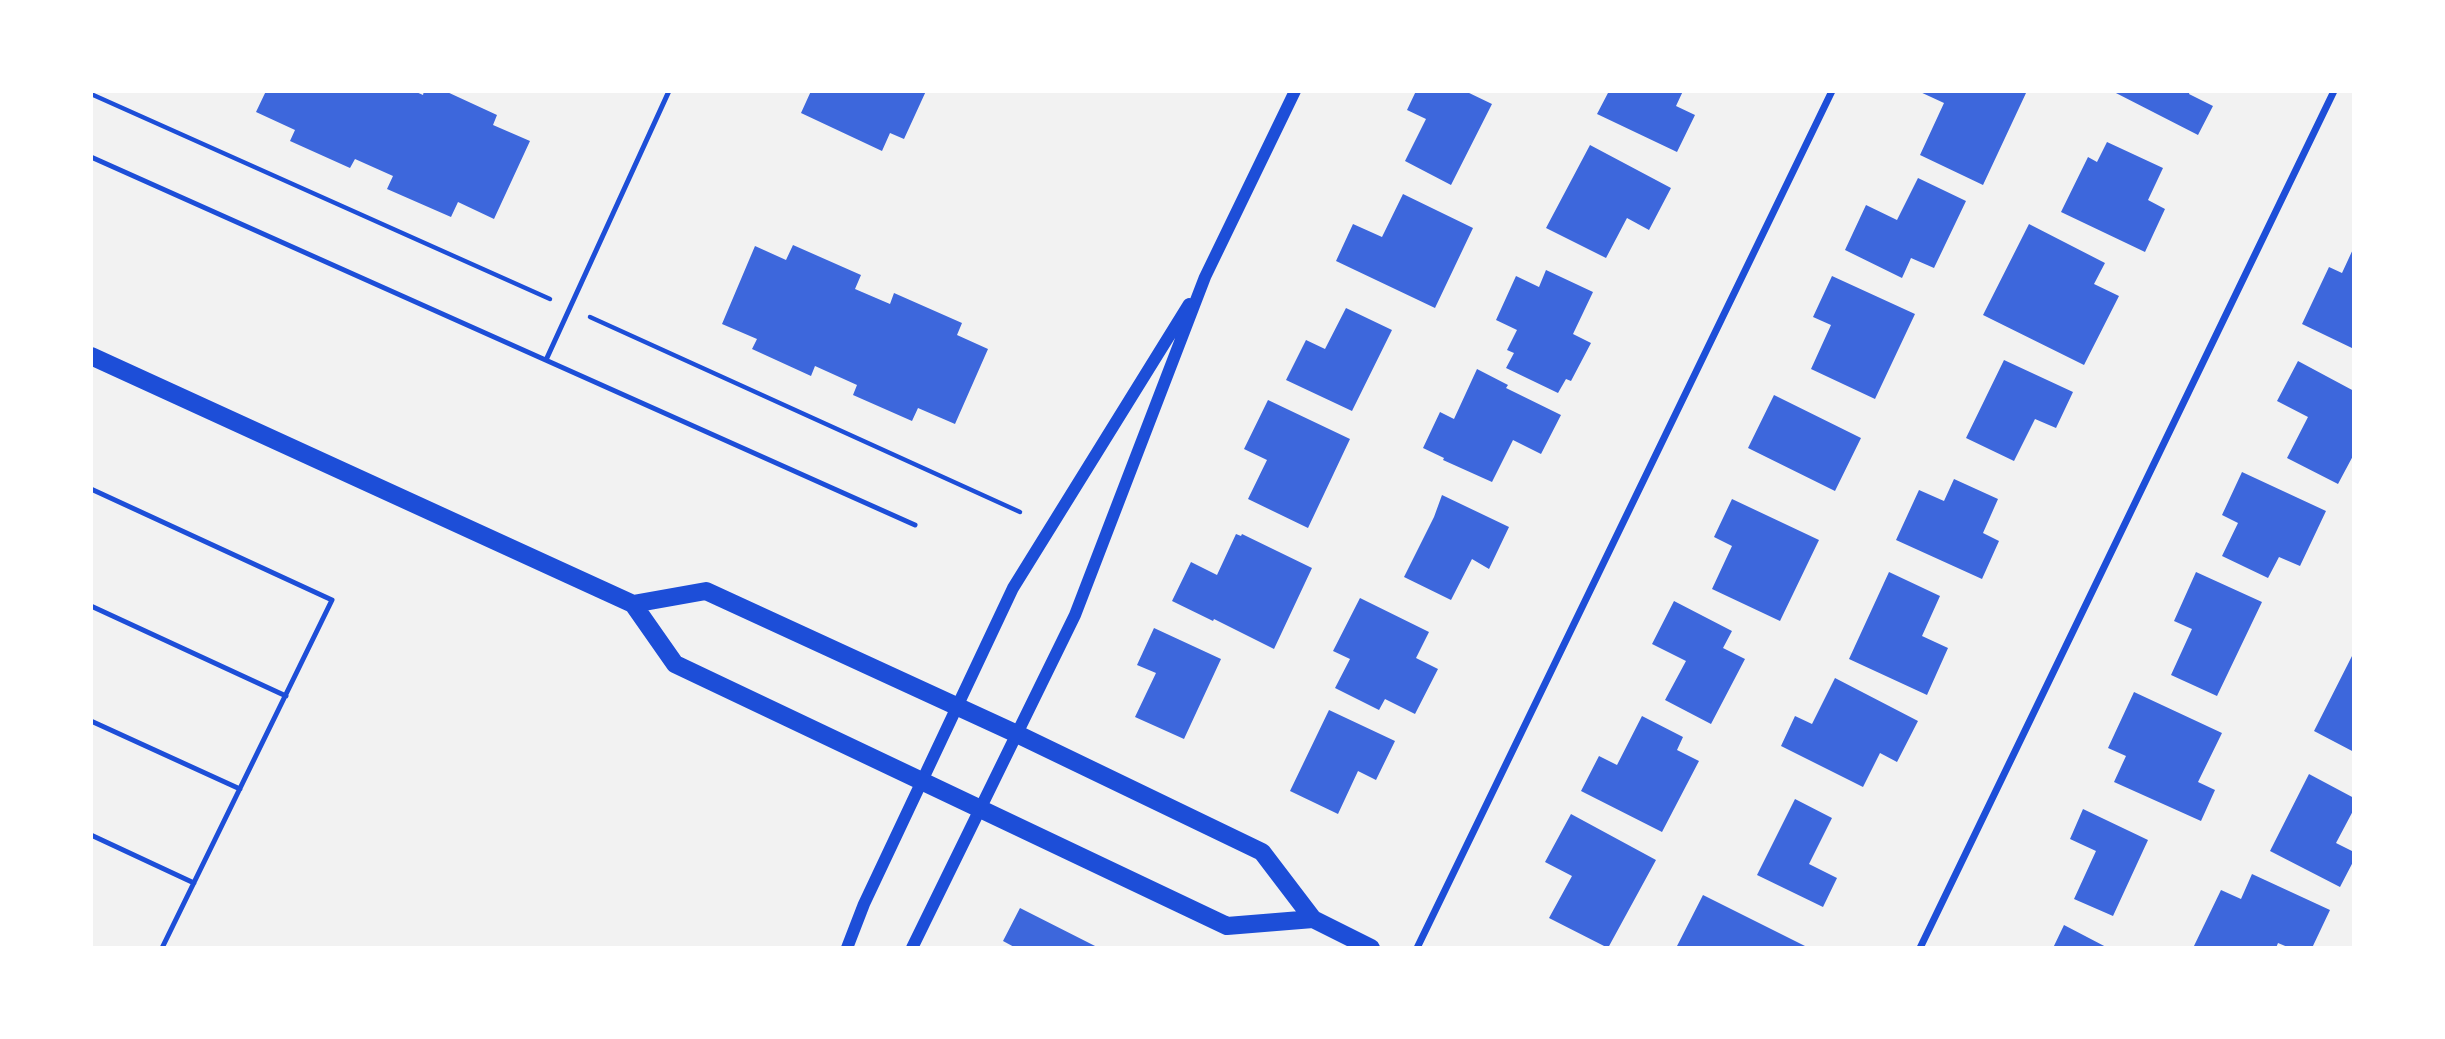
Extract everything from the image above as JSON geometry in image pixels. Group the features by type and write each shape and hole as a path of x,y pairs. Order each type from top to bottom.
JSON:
{"main road":[{"path":"91,356 633,604 675,664 1227,926 1312,919"},
{"path":"633,604 706,591 957,706 1262,852 1312,919 1371,948"}],"street":[{"path":"912,948 1075,615 1205,277 1295,91"},
{"path":"1417,948 1832,91"},
{"path":"1920,948 2334,91"},
{"path":"847,948 864,904 1013,588 1205,277"}],"lane":[{"path":"546,360 669,91"},
{"path":"91,157 915,525"},
{"path":"91,489 332,600 162,948"},
{"path":"91,606 286,696"},
{"path":"91,721 240,789"},
{"path":"91,835 194,883"}],"building":[{"path":"266,91 414,91 423,95 424,91 445,91 497,115 493,125 530,141 494,219 458,202 451,217 387,189 393,176 355,159 350,168 290,141 295,130 256,112"},
{"path":"811,91 926,91 904,139 890,133 882,151 801,113"},
{"path":"1416,91 1465,91 1492,104 1451,185 1405,161 1426,119 1407,110"},
{"path":"1609,91 1683,91 1676,106 1695,115 1677,152 1597,114"},
{"path":"1918,91 2026,93 1983,185 1920,155 1944,103"},
{"path":"2112,91 2190,91 2189,94 2213,106 2198,135"},
{"path":"2107,142 2163,168 2148,200 2165,209 2145,252 2061,212 2088,157 2097,162"},
{"path":"1590,145 1671,188 1649,230 1627,218 1606,258 1546,228"},
{"path":"1918,178 1966,201 1934,268 1911,258 1902,278 1845,250 1866,205 1897,220"},
{"path":"1403,194 1473,228 1435,308 1336,261 1353,224 1382,237"},
{"path":"2029,224 2105,263 2094,284 2119,296 2084,365 1983,315"},
{"path":"793,245 861,275 855,289 890,304 894,293 962,323 957,335 988,349 955,424 918,408 912,421 853,395 857,385 815,366 811,376 752,349 757,339 722,324 755,246 786,260"},
{"path":"2354,247 2354,349 2302,324 2329,267 2342,273"},
{"path":"1546,270 1593,292 1573,334 1591,343 1571,381 1566,379 1558,393 1506,368 1514,353 1507,350 1517,330 1496,320 1516,276 1539,287"},
{"path":"1832,276 1915,314 1875,399 1811,369 1831,325 1813,317"},
{"path":"1346,308 1392,330 1352,411 1286,380 1306,340 1325,349"},
{"path":"2004,360 2073,392 2056,428 2035,419 2014,461 1966,438"},
{"path":"2298,361 2354,391 2354,454 2338,484 2287,458 2308,417 2277,401"},
{"path":"1477,369 1508,385 1506,388 1561,415 1541,454 1513,440 1492,482 1423,448 1440,412 1454,419"},
{"path":"1774,395 1861,438 1835,491 1748,448"},
{"path":"1268,400 1350,439 1308,528 1248,499 1267,460 1244,449"},
{"path":"2242,472 2326,511 2300,566 2279,557 2268,578 2222,556 2238,523 2222,515"},
{"path":"1954,479 1998,499 1983,533 1999,541 1982,579 1896,540 1919,490 1944,501"},
{"path":"1442,495 1509,527 1489,569 1472,559 1451,600 1404,577"},
{"path":"1732,499 1819,540 1780,621 1712,589 1732,546 1714,537"},
{"path":"1236,534 1242,534 1312,568 1274,649 1172,601 1191,562 1217,575"},
{"path":"1889,572 1940,596 1922,636 1948,648 1927,695 1849,659"},
{"path":"2196,572 2262,602 2217,696 2171,675 2192,629 2174,621"},
{"path":"1360,598 1429,632 1416,658 1438,669 1415,714 1385,699 1379,710 1335,688 1350,659 1333,651"},
{"path":"1674,601 1732,631 1723,648 1745,659 1711,724 1665,700 1686,661 1652,644"},
{"path":"1154,628 1221,659 1184,739 1135,717 1156,673 1137,665"},
{"path":"2352,656 2354,657 2354,752 2314,731"},
{"path":"1835,678 1918,721 1897,762 1880,753 1863,787 1781,746 1795,716 1812,724"},
{"path":"2134,692 2222,733 2198,782 2215,790 2201,821 2114,782 2126,756 2108,748"},
{"path":"1329,710 1395,741 1376,780 1358,771 1338,814 1290,791"},
{"path":"1642,716 1683,737 1677,750 1699,761 1662,832 1581,791 1599,756 1617,765"},
{"path":"2309,774 2354,798 2354,809 2336,843 2354,852 2354,860 2340,887 2270,851"},
{"path":"1795,799 1832,818 1809,864 1837,878 1823,907 1757,875"},
{"path":"2083,809 2148,840 2113,916 2074,899 2096,851 2070,839"},
{"path":"1571,814 1656,860 1608,948 1549,918 1572,876 1545,862"},
{"path":"2252,874 2330,910 2312,948 2290,948 2278,943 2276,948 2193,948 2221,890 2241,899"},
{"path":"1703,895 1809,948 1676,948"},
{"path":"1020,908 1099,948 1016,948 1003,941"},
{"path":"2064,925 2108,948 2053,948"}]}
